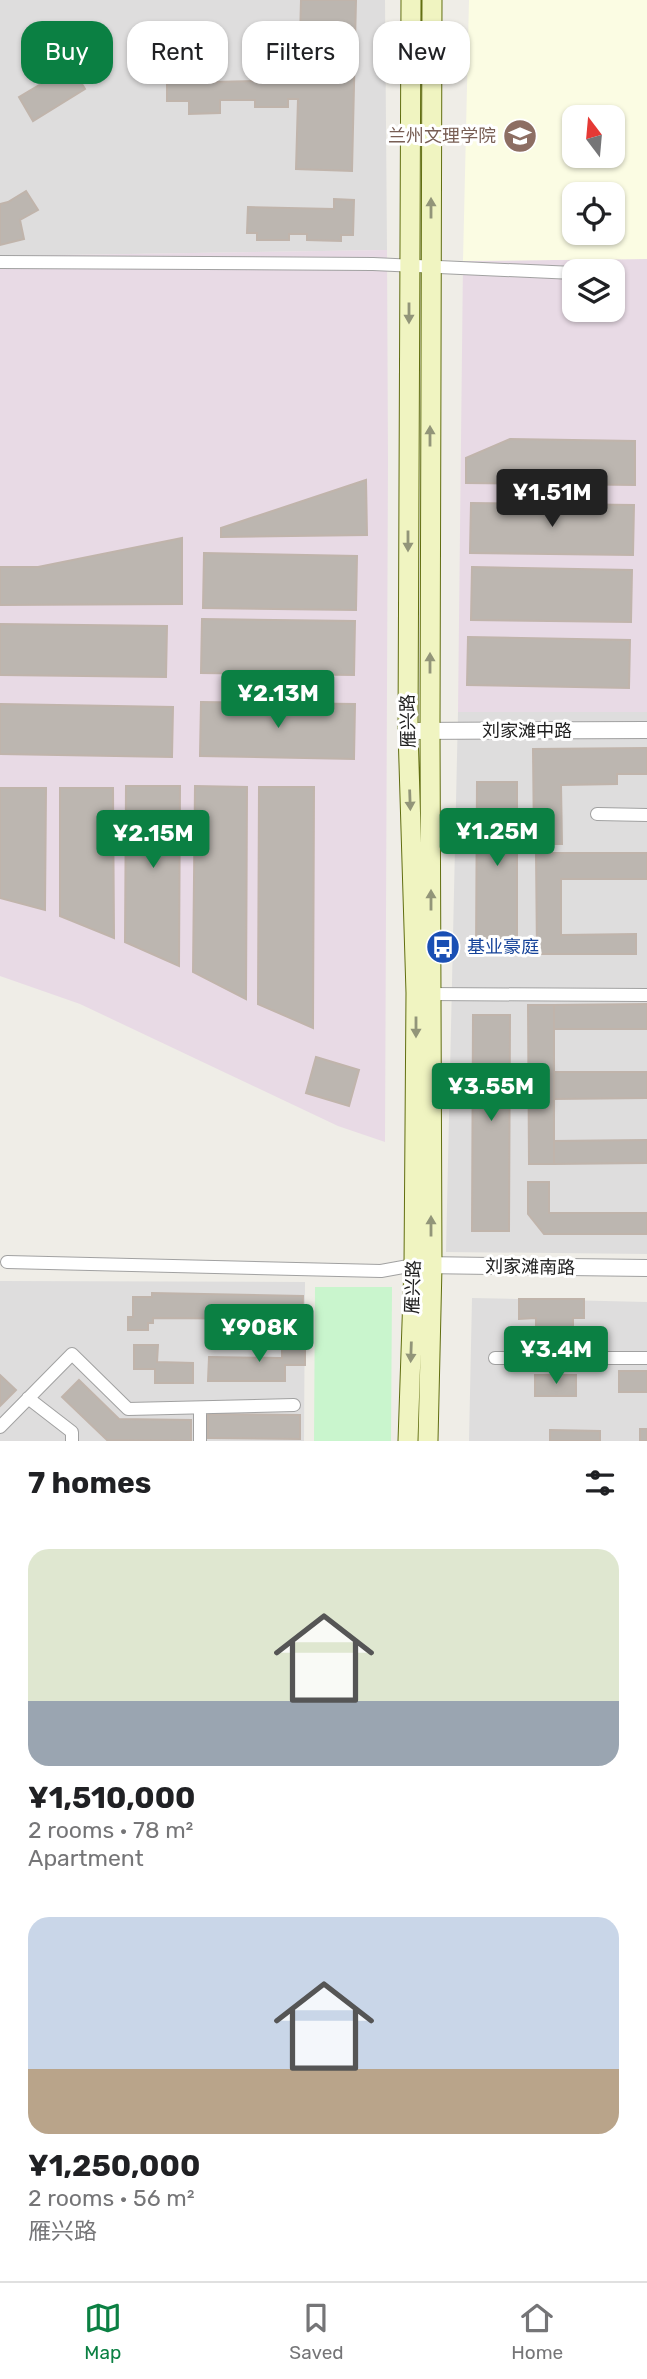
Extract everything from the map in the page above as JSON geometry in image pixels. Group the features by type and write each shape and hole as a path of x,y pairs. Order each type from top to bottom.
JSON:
{"main road":[{"name":"雁兴路","path":"411,0 408,731 423,993"},
{"name":"雁兴路","path":"428,1441 423,1265 423,993 430,732 432,0"},
{"name":"雁兴路","path":"408,1441 423,1265"}],"street":[{"path":"0,262 373,264 562,273"},
{"name":"刘家滩中路","path":"408,731 647,730"},
{"path":"597,814 647,815"},
{"path":"423,993 647,995"},
{"path":"7,1262 381,1271 423,1265"},
{"name":"刘家滩南路","path":"423,1265 647,1268"},
{"path":"0,1427 72,1354 128,1409 293,1405"},
{"path":"495,1358 647,1358"},
{"path":"28,1398 72,1432 72,1441"},
{"path":"200,1408 200,1441"}],"shaded area":[{"path":"0,0 385,0 385,21 373,21 373,84 386,84 387,250 0,256"},
{"name":"兰州文理学院","path":"469,0 647,0 647,259 463,261 467,84 470,84"},
{"path":"387,250 385,1142 338,1126 80,1004 0,976 0,256"},
{"path":"625,259 647,259 647,712 458,712 463,261 562,260 562,322 625,322"},
{"name":"基业豪庭","path":"458,712 647,712 647,1254 446,1252"},
{"path":"0,1281 305,1282 304,1441 0,1441"},
{"path":"472,1298 647,1302 647,1441 469,1441"}],"green space":[{"path":"315,1287 392,1287 391,1441 314,1441"}],"building":[{"path":"301,0 356,0 356,21 300,21"},
{"path":"242,81 242,84 354,84 352,171 296,169 298,99 288,99 288,107 255,107 255,100 220,100 220,113 189,114 189,101 167,101 167,84 228,84 228,82"},
{"path":"41,84 82,84 85,89 33,121 19,97"},
{"path":"26,191 38,210 20,220 24,239 0,245 0,204"},
{"path":"334,199 354,200 353,235 341,235 341,241 307,240 307,234 289,234 289,240 257,240 257,233 247,233 248,207 334,209"},
{"path":"510,439 635,441 635,485 466,483 466,458"},
{"path":"366,480 367,535 221,537 221,528"},
{"path":"471,503 634,505 633,555 470,553"},
{"path":"182,538 182,604 0,605 0,567 38,567"},
{"path":"204,553 357,556 356,610 203,608"},
{"path":"472,567 632,570 631,622 471,620"},
{"path":"202,619 355,621 354,675 201,673"},
{"path":"0,624 167,626 166,677 0,675"},
{"path":"468,637 630,640 629,688 467,685"},
{"path":"201,702 355,704 354,759 200,756"},
{"path":"0,704 173,707 172,757 0,754"},
{"path":"647,748 647,774 617,774 617,784 561,785 562,844 534,844 533,749"},
{"path":"477,782 517,782 517,953 476,953"},
{"path":"126,786 180,786 179,966 125,942"},
{"path":"195,786 247,787 246,999 193,972"},
{"path":"259,787 314,787 313,1028 258,1004"},
{"path":"0,788 46,788 45,910 0,898"},
{"path":"60,788 113,788 114,938 60,916"},
{"path":"536,853 647,853 647,879 561,879 561,935 636,934 636,954 537,954"},
{"path":"647,1004 647,1029 554,1029 554,1005"},
{"path":"528,1005 554,1005 554,1164 529,1164"},
{"path":"473,1015 510,1015 509,1231 472,1231"},
{"path":"316,1057 359,1070 349,1106 306,1093"},
{"path":"554,1072 647,1072 647,1098 554,1099"},
{"path":"647,1140 647,1163 554,1164 554,1141"},
{"path":"528,1182 549,1182 549,1213 647,1213 647,1234 544,1234 528,1214"},
{"path":"152,1293 303,1296 302,1328 288,1328 288,1321 276,1319 153,1318 153,1323 148,1323 148,1330 128,1330 128,1317 133,1317 133,1297 152,1297"},
{"path":"519,1299 584,1299 584,1318 573,1318 573,1340 536,1341 536,1318 519,1319"},
{"path":"282,1337 305,1337 305,1365 285,1365 285,1381 208,1381 209,1357 282,1358"},
{"path":"134,1345 158,1345 157,1362 193,1363 193,1383 155,1383 155,1369 134,1369"},
{"path":"619,1371 647,1371 647,1392 619,1392"},
{"path":"0,1375 16,1390 0,1406"},
{"path":"535,1375 576,1375 576,1396 535,1396"},
{"path":"79,1380 119,1419 191,1420 191,1441 107,1440 62,1397"},
{"path":"208,1414 300,1415 300,1439 208,1438"},
{"path":"640,1429 647,1429 647,1441 640,1441"},
{"path":"550,1430 600,1431 600,1441 550,1441"}],"place":[{"name":"兰州文理学院","path":"520,136"},
{"name":"基业豪庭","path":"443,947"}]}
